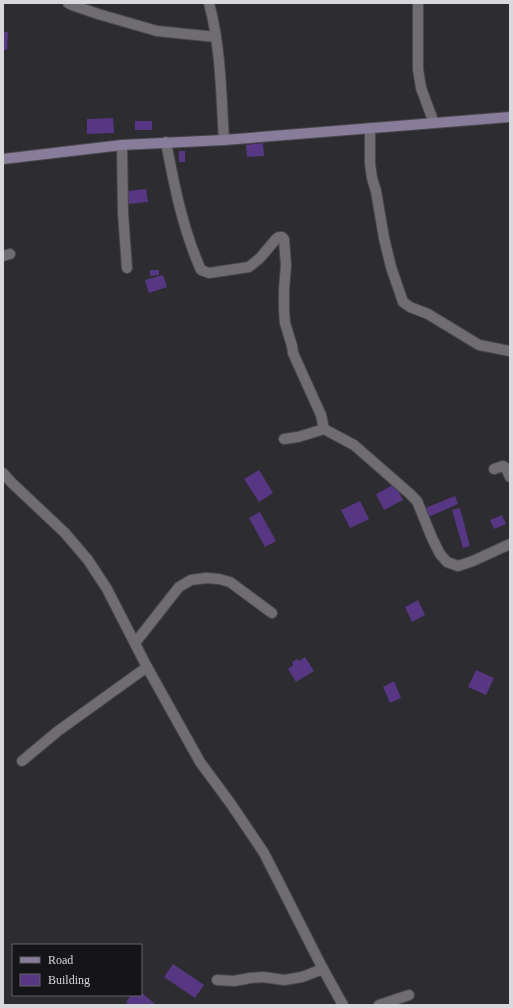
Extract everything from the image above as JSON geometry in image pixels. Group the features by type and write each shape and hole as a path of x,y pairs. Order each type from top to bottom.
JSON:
{"main road":[{"path":"3,159 122,145 224,140 510,117"}],"street":[{"path":"68,3 98,14 157,31 216,37"},
{"path":"209,3 216,37 221,78 224,140"},
{"path":"418,3 418,70 421,88 434,123"},
{"path":"370,128 370,164 372,178 378,198 384,238 391,267 403,302 410,307 428,314 479,345 510,351"},
{"path":"166,142 184,222 201,270 209,273 249,267 260,258 276,239 282,237 284,239 286,265 284,290 285,323 293,353 321,415 324,430"},
{"path":"122,145 123,205 127,268"},
{"path":"284,439 324,430 354,446 418,501 432,538 440,554 447,562 458,566 473,561 510,544"},
{"path":"494,469 503,466 506,468 510,477"},
{"path":"3,473 65,533 88,560 107,589 200,762 264,853 343,1005"},
{"path":"135,643 179,587 191,580 206,578 230,582 272,613"},
{"path":"22,761 58,731 148,667"},
{"path":"217,980 234,981 263,977 284,980 302,977 324,969"},
{"path":"379,1005 409,995"}],"building":[{"path":"3,32 8,32 7,50 3,50"},
{"path":"113,118 114,133 87,134 87,119"},
{"path":"135,121 152,121 152,130 135,130"},
{"path":"263,143 264,156 247,157 246,145"},
{"path":"179,151 185,151 185,162 179,162"},
{"path":"146,189 148,202 129,204 127,191"},
{"path":"150,270 159,270 159,275 150,276"},
{"path":"163,275 167,287 149,293 145,280"},
{"path":"259,470 273,493 259,502 244,479"},
{"path":"395,484 403,500 384,510 376,494"},
{"path":"455,496 458,504 426,518 423,509"},
{"path":"360,501 369,519 350,528 341,510"},
{"path":"460,508 470,546 463,548 452,510"},
{"path":"260,512 276,541 265,547 249,518"},
{"path":"502,515 506,524 494,529 490,520"},
{"path":"418,600 425,615 412,622 405,607"},
{"path":"305,657 314,671 296,682 288,669 293,665 292,662 297,659 299,661"},
{"path":"476,670 494,678 486,695 468,687"},
{"path":"394,681 401,698 390,703 383,687"},
{"path":"173,964 204,985 195,998 164,977"},
{"path":"142,993 156,1005 129,1005 126,1002 130,996 142,996"}]}
